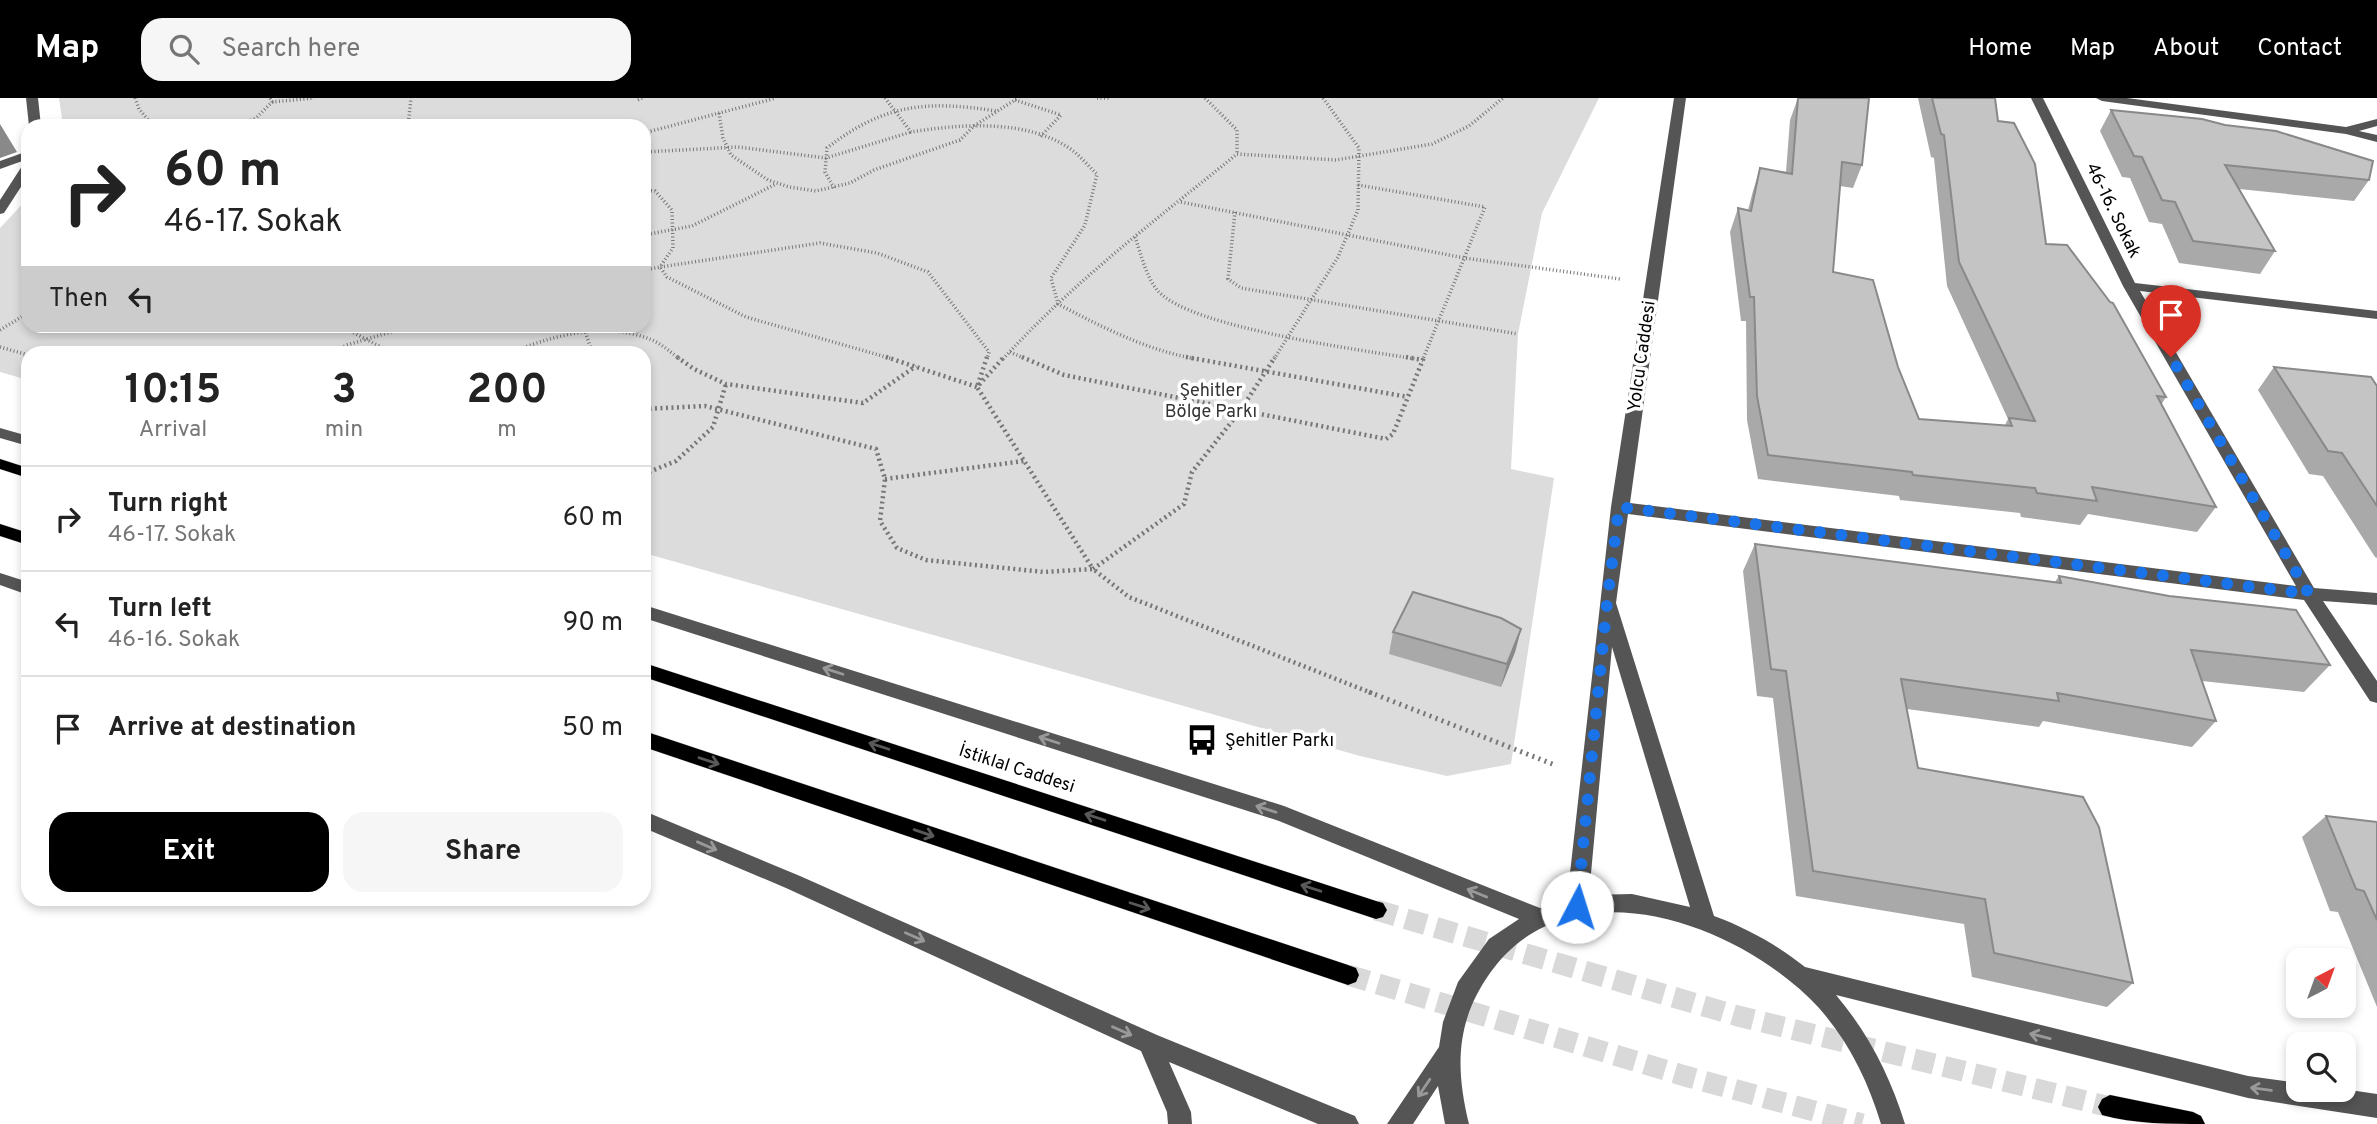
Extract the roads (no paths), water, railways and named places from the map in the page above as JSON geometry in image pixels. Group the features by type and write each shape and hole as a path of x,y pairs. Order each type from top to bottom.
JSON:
{"main road":[{"path":"0,464 21,471"},
{"path":"0,530 21,537"},
{"name":"İstiklal Caddesi","path":"651,672 1376,910"},
{"path":"651,741 1348,975"},
{"path":"2110,1107 2193,1124"}],"street":[{"path":"32,98 34,119"},
{"name":"46-16. Sokak","path":"2037,98 2130,286 2309,594 2377,696"},
{"path":"2102,98 2346,131 2377,139"},
{"name":"Yolcu Caddesi","path":"1577,907 1619,507 1678,102"},
{"path":"2346,131 2377,122"},
{"path":"0,165 21,158"},
{"path":"0,210 21,177"},
{"path":"2130,286 2377,315"},
{"path":"0,433 21,438"},
{"path":"1619,507 2309,594 2377,599"},
{"path":"0,579 21,586"},
{"name":"Yolcu Caddesi","path":"1607,603 1704,918"},
{"path":"651,613 1284,814 1541,918"},
{"path":"651,822 793,882 1149,1043 1347,1124"},
{"path":"1457,1124 1450,1093 1449,1051 1455,1014 1475,973 1504,941 1541,918 1577,907 1605,903 1644,904 1704,918 1746,937 1801,976 1831,1007 1859,1045 1880,1084 1893,1124"},
{"path":"1801,976 2248,1087 2377,1106"},
{"path":"1149,1043 1179,1112 1180,1124"},
{"path":"1399,1124 1449,1051"}],"tunnel":[{"path":"1376,910 1738,1016 2110,1107"},
{"path":"1348,975 1685,1076 1862,1124"}],"place":[{"name":"Şehitler Parkı","path":"1202,740"}],"park label":[{"name":"Şehitler Bölge Parkı","path":"1211,400"}]}
